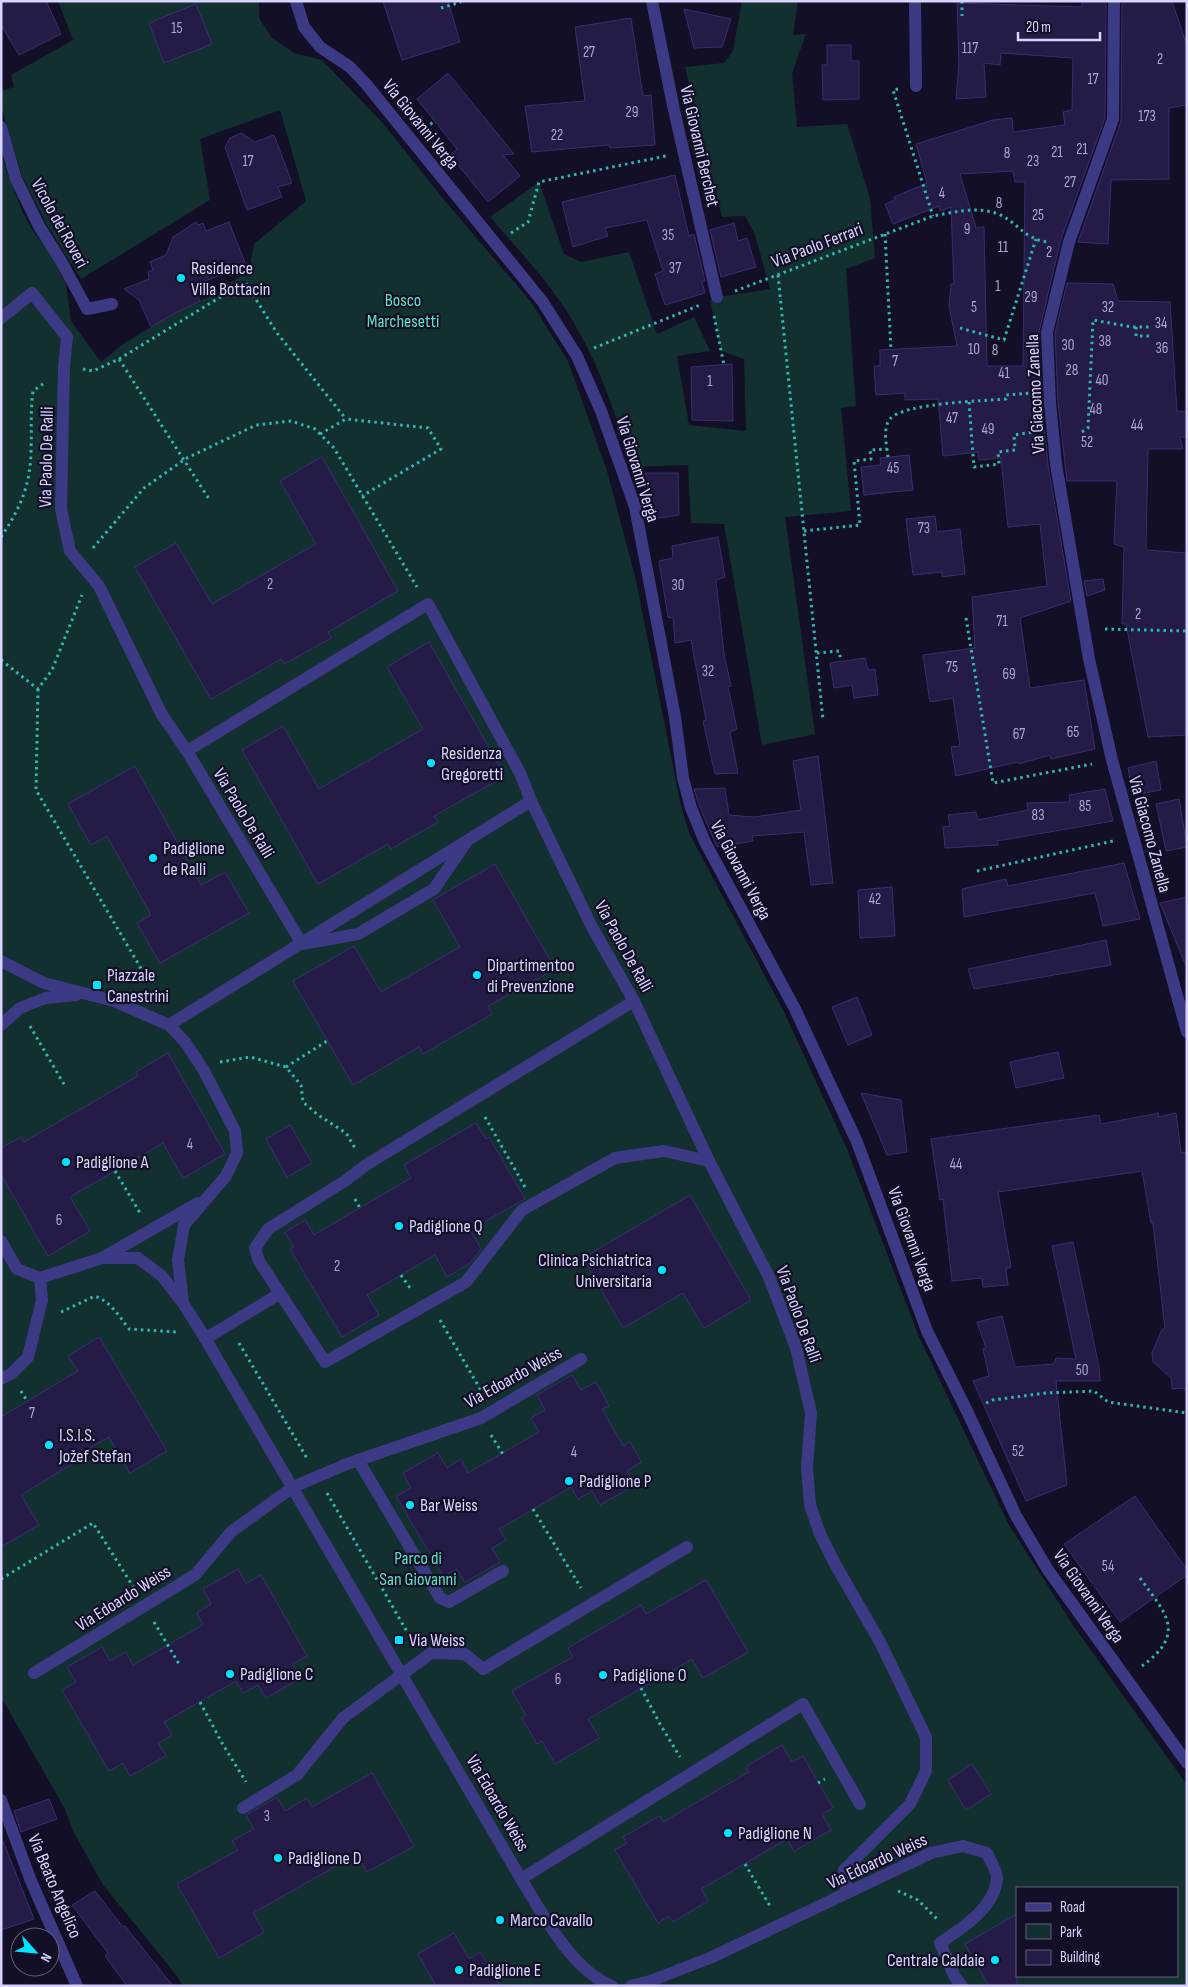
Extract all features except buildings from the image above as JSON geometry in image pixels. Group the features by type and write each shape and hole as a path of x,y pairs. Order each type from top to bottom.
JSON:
{"street":[{"name":"Via Giovanni Verga","path":"296,1 304,27 320,47 350,67 366,84 542,301 576,356 601,411 635,507 675,717 683,778 691,808 705,842 794,1009 857,1142 927,1331 1016,1516 1048,1570 1187,1763"},
{"name":"Via Giovanni Berchet","path":"652,1 714,299"},
{"path":"915,1 916,86"},
{"name":"Via Giacomo Zanella","path":"1114,1 1113,119 1070,242 1047,332 1049,391 1057,474 1084,629 1112,760 1187,1032"},
{"name":"Vicolo dei Roveri","path":"1,127 16,179 39,226 62,261 87,309 112,304"},
{"name":"Via Paolo De Ralli","path":"1,318 32,293 67,337 64,367 61,510 70,551 99,586 162,715 187,751 302,944"},
{"path":"187,751 428,604"},
{"name":"Via Paolo De Ralli","path":"428,604 520,773 531,801 592,927 634,1001 709,1160 768,1277 796,1348 811,1413 807,1467 810,1505 820,1534 880,1642 926,1737 926,1771 910,1804 844,1870 847,1893"},
{"path":"169,1025 531,801"},
{"path":"302,944 358,934 434,889 467,841"},
{"path":"1,961 44,983 114,1002 169,1025 203,1069 235,1131 237,1154 226,1176 184,1225 178,1260 183,1303"},
{"path":"1,1025 20,1008 46,998 83,995"},
{"path":"634,1001 366,1166 268,1229 255,1248 258,1261 325,1362 466,1282 522,1210 615,1158 664,1151 709,1160"},
{"path":"1,1241 17,1269 40,1278 102,1258 206,1198"},
{"name":"Via Edoardo Weiss","path":"102,1258 138,1258 162,1276 183,1303 293,1487 521,1879 563,1946 599,1981 612,1986"},
{"path":"1,1379 11,1374 28,1357 42,1300 40,1278"},
{"path":"203,1336 279,1294"},
{"name":"Via Edoardo Weiss","path":"34,1673 195,1574 231,1532 293,1487 358,1460 481,1418 581,1358"},
{"path":"358,1460 440,1598 449,1602 503,1571"},
{"path":"243,1808 297,1775 343,1718 431,1653 465,1654 483,1669 687,1547"},
{"path":"521,1879 803,1704 860,1804"},
{"name":"Via Beato Angelico","path":"1,1800 31,1880 77,1986"},
{"name":"Via Edoardo Weiss","path":"631,1986 650,1981 710,1958 931,1853 963,1846 987,1853 997,1877 991,1900 953,1934 940,1942 955,1977 962,1986"}],"path":[{"path":"962,1 962,16"},
{"path":"441,8 461,2"},
{"path":"916,86 893,90 933,216"},
{"path":"496,243 528,222 540,182 683,152"},
{"name":"Via Paolo Ferrari","path":"576,356 714,299 933,216 965,210 983,210 999,214 1030,238 1070,242"},
{"path":"885,234 890,350"},
{"path":"960,328 1004,340 1036,239"},
{"path":"778,275 824,720"},
{"path":"1,537 17,513 27,486 31,450 30,412 33,391 64,367 93,371 119,359 245,282 277,333 346,419"},
{"path":"714,299 724,365"},
{"path":"1082,432 1088,428 1094,320 1136,327 1151,327"},
{"path":"1136,327 1136,336 1152,336"},
{"path":"119,359 209,499"},
{"path":"888,457 887,424 890,418 900,412 917,408 1006,399 1006,395 1049,391"},
{"path":"969,402 974,467 999,464 998,452 1015,450 1014,435 1052,429"},
{"path":"320,434 346,419 428,428 441,450 362,496"},
{"path":"149,982 36,790 38,690 52,670 94,547 144,488 185,459 256,426 291,421 316,429 334,448 428,604"},
{"path":"804,531 860,525 854,461 870,459 870,450 887,449"},
{"name":"Via Giacomo Zanella","path":"966,618 993,783 1112,760"},
{"path":"1084,629 1187,631"},
{"path":"816,653 839,650 841,661"},
{"path":"1,660 38,690"},
{"path":"978,871 1133,837"},
{"path":"20,1008 65,1086"},
{"path":"286,1068 327,1041"},
{"path":"203,1069 223,1061 250,1057 286,1068 301,1085 302,1102 346,1133"},
{"path":"486,1119 534,1203"},
{"path":"115,1171 150,1230"},
{"path":"353,1196 360,1208"},
{"path":"34,1332 63,1310 95,1296 111,1305 129,1329 203,1336"},
{"path":"438,1317 476,1380"},
{"path":"20,1389 27,1401"},
{"path":"967,1411 993,1400 1046,1393 1094,1391 1108,1402 1187,1413"},
{"path":"491,1436 504,1456"},
{"path":"533,1510 583,1590"},
{"path":"1,1579 94,1523 126,1575"},
{"path":"1126,1678 1156,1655 1167,1638 1168,1618 1140,1578"},
{"path":"156,1626 179,1664"},
{"path":"641,1688 678,1753"},
{"path":"200,1702 246,1783"},
{"path":"745,1864 781,1925"},
{"path":"908,1896 918,1900 953,1934"}],"green space":[{"name":"Parco di San Giovanni","path":"58,1 259,1 259,18 272,38 294,53 322,60 382,122 445,201 531,302 568,361 607,471 636,580 680,802 689,833 784,1012 847,1149 919,1337 1009,1525 1073,1625 1187,1785 1187,1986 183,1986 177,1976 103,1885 73,1831 65,1809 1,1697 1,155 22,211 33,231 51,254 66,284 71,321 101,362 123,344 249,271 254,244 306,201 280,110 200,139 210,200 81,279 47,225 22,176 1,106 1,91 14,87 11,75 73,40"},
{"path":"742,1 798,1 793,35 806,34 792,73 797,127 847,124 870,198 875,258 846,269 856,406 841,408 851,511 785,517 815,734 762,745 724,524 691,523 688,465 633,467 602,381 588,348 570,316 549,286 490,217 539,182 564,254 581,262 629,252 657,334 694,317 710,351 677,356 689,425 746,431 744,359 721,351 710,300 718,297 770,289 755,235 745,216 722,217 685,67 724,63 733,51"}],"place":[{"name":"Residence Villa Bottacin","path":"181,278"},
{"name":"Residenza Gregoretti","path":"431,763"},
{"name":"Padiglione de Ralli","path":"153,858"},
{"name":"Dipartimentoo di Prevenzione","path":"477,975"},
{"name":"Piazzale Canestrini","path":"97,985"},
{"name":"Padiglione A","path":"66,1162"},
{"name":"Padiglione Q","path":"399,1226"},
{"name":"Clinica Psichiatrica Universitaria","path":"662,1270"},
{"name":"I.S.I.S. Jožef Stefan","path":"49,1445"},
{"name":"Padiglione P","path":"569,1481"},
{"name":"Bar Weiss","path":"410,1505"},
{"name":"Via Weiss","path":"399,1640"},
{"name":"Padiglione C","path":"230,1674"},
{"name":"Padiglione O","path":"603,1675"},
{"name":"Padiglione N","path":"728,1833"},
{"name":"Padiglione D","path":"278,1858"},
{"name":"Marco Cavallo","path":"500,1920"},
{"name":"Centrale Caldaie","path":"995,1960"},
{"name":"Padiglione E","path":"459,1970"}],"park label":[{"name":"Bosco Marchesetti","path":"403,310"}]}
